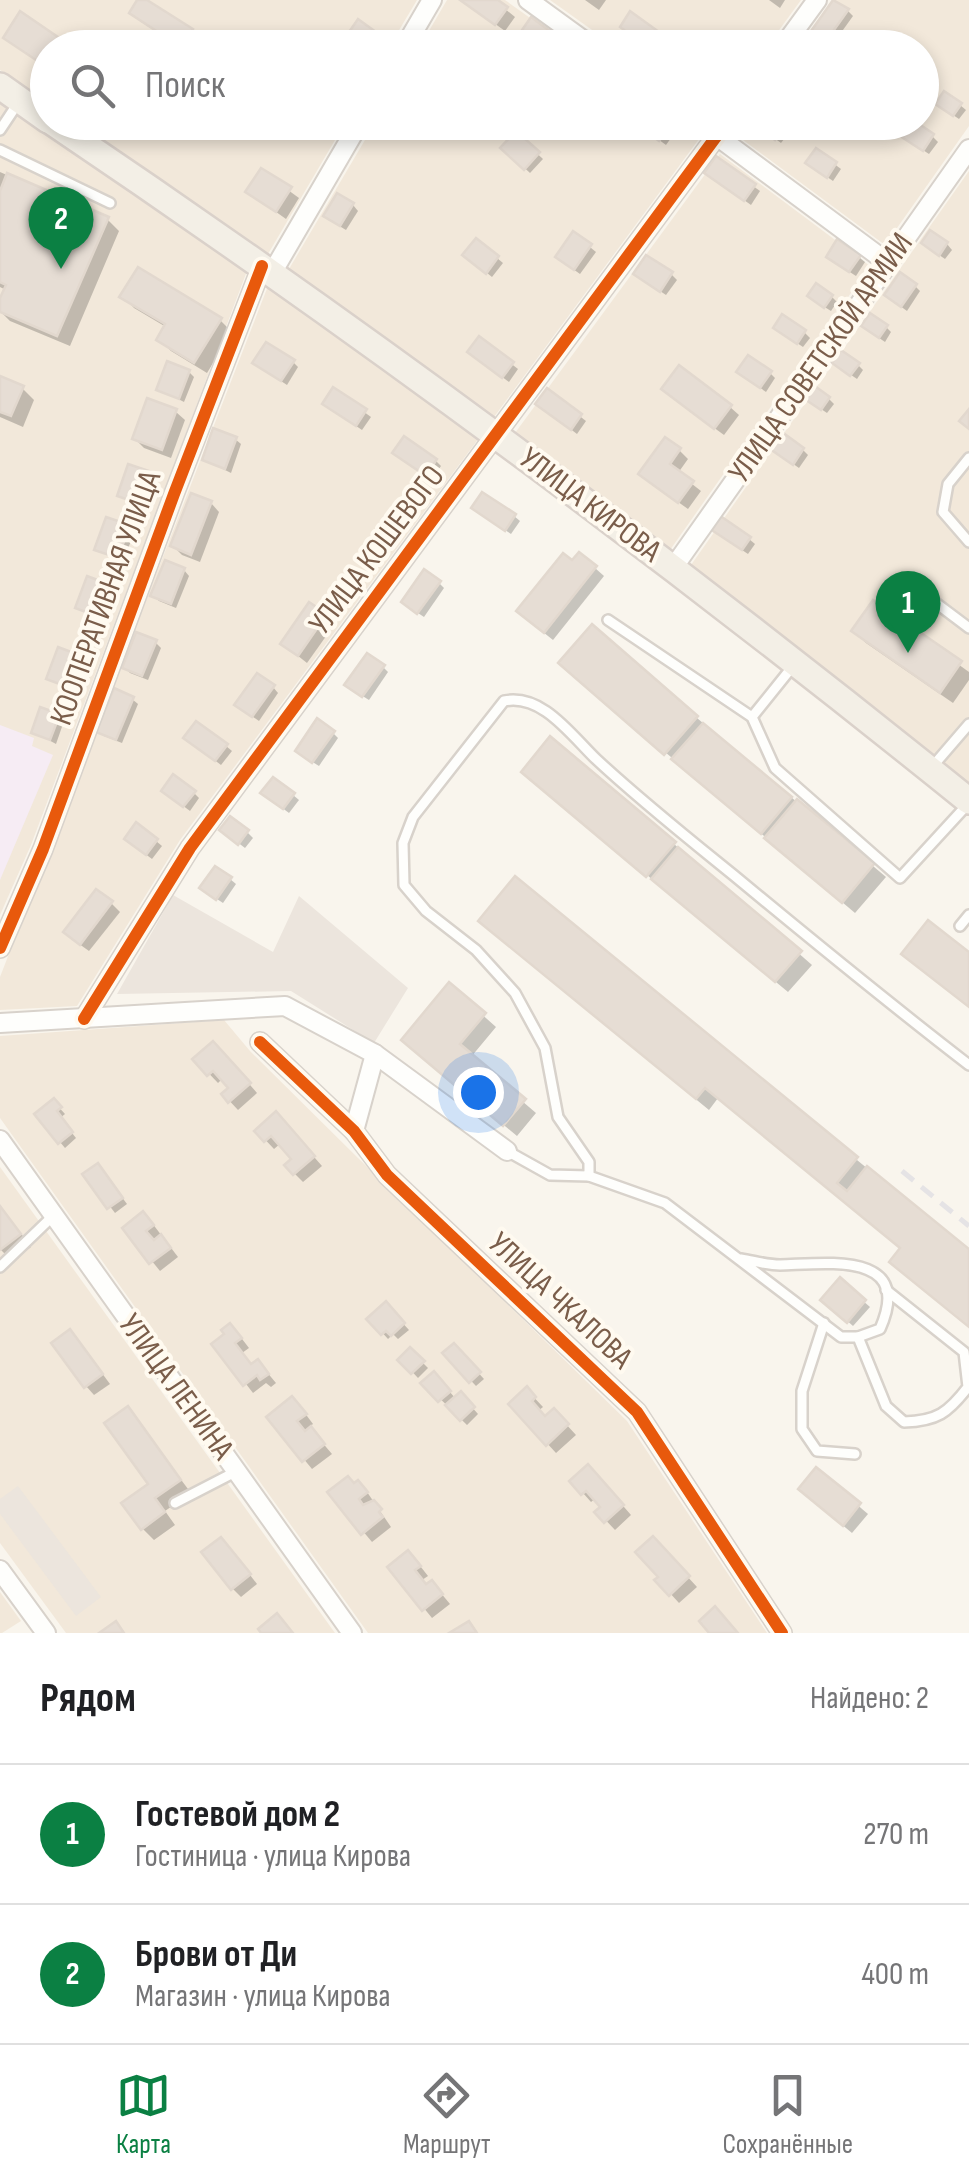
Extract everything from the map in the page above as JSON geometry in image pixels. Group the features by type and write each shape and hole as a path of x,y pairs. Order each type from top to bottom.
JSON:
{"main road":[{"name":"УЛИЦА КИРОВА","path":"78,140 497,435 673,568 969,802"}],"street":[{"path":"414,30 432,0"},
{"path":"528,0 569,30"},
{"path":"795,30 817,0"},
{"name":"КООПЕРАТИВНАЯ УЛИЦА","path":"0,948 43,849 174,494 267,270 349,140"},
{"name":"УЛИЦА КОШЕВОГО","path":"84,1019 190,848 714,140"},
{"path":"736,140 888,263"},
{"name":"УЛИЦА СОВЕТСКОЙ АРМИИ","path":"673,568 969,148"},
{"path":"0,1024 285,1006 375,1054 507,1151"},
{"name":"УЛИЦА ЧКАЛОВА","path":"260,1042 354,1131 387,1176 637,1412 782,1633"},
{"path":"354,1131 375,1054"},
{"name":"УЛИЦА ЛЕНИНА","path":"0,1140 352,1633"},
{"path":"0,1570 37,1630"}],"lane":[{"path":"0,130 10,93"},
{"path":"0,150 110,203"},
{"path":"969,458 948,484 943,512 969,542"},
{"path":"920,591 969,628"},
{"path":"608,620 752,717 775,768 900,878 969,802"},
{"path":"752,717 795,664"},
{"path":"588,1176 589,1162 558,1117 545,1048 515,993 476,950 426,911 404,885 403,843 413,817 504,701 532,701 624,785 969,1066"},
{"path":"930,770 969,724"},
{"path":"960,926 969,915"},
{"path":"507,1151 550,1175 588,1176 665,1204 841,1337 858,1338 880,1329 887,1313 886,1290"},
{"path":"0,1267 54,1215"},
{"path":"741,1259 776,1265 855,1263 873,1271 886,1290 964,1352 968,1387 953,1407 929,1421 904,1422 886,1406 858,1338"},
{"path":"824,1323 802,1391 802,1428 818,1452 855,1454"},
{"path":"176,1503 237,1471"}],"shaded area":[{"path":"0,0 417,0 399,30 30,30 30,90 0,70"},
{"path":"447,0 505,0 547,30 430,30"},
{"path":"550,0 801,0 779,30 592,30"},
{"path":"833,0 969,0 969,126 885,245 743,140 939,140 939,30 811,30"},
{"path":"0,101 30,122 30,140 57,140 247,271 31,845 0,915"},
{"path":"102,140 335,140 268,254"},
{"path":"365,140 698,140 494,417 289,269"},
{"path":"720,154 870,266 670,550 515,433"},
{"path":"969,171 969,786 691,565"},
{"path":"268,286 479,438 180,840 77,1006 0,1010 0,977"},
{"path":"0,725 34,738 32,746 53,755 0,880"},
{"path":"173,895 273,952 299,896 408,988 374,1043 291,991 117,994"},
{"path":"224,1020 250,1051 627,1421 767,1633 368,1633 0,1118 0,1036"},
{"path":"0,1167 335,1633 66,1633 0,1543"},
{"path":"18,1486 101,1597 76,1616 0,1514 0,1499"},
{"path":"0,1592 21,1621 2,1633 0,1633"}],"building":[{"path":"137,0 147,0 193,29 155,30 129,13"},
{"path":"460,0 498,0 508,7 495,25"},
{"path":"833,0 849,9 834,30 812,30"},
{"path":"20,11 48,30 30,30 30,56 3,38"},
{"path":"630,11 656,30 624,30 620,27"},
{"path":"531,17 548,30 522,30"},
{"path":"358,19 373,30 350,30"},
{"path":"944,91 962,103 953,116 939,107"},
{"path":"508,140 526,140 540,152 524,170 500,148"},
{"path":"906,140 930,140 923,151"},
{"path":"816,148 837,162 827,178 805,163"},
{"path":"716,156 756,184 744,201 704,173"},
{"path":"261,168 292,187 276,212 245,192"},
{"path":"7,173 109,217 57,336 0,312 0,298 6,285 0,282 0,191"},
{"path":"337,193 354,203 340,226 323,216"},
{"path":"930,230 948,242 939,256 921,243"},
{"path":"573,231 592,244 574,270 555,257"},
{"path":"476,238 499,256 486,274 462,255"},
{"path":"837,239 861,255 849,272 826,257"},
{"path":"646,255 673,272 660,292 633,274"},
{"path":"138,267 222,318 194,363 156,340 165,324 119,297"},
{"path":"900,272 917,284 901,307 884,295"},
{"path":"816,283 833,295 824,308 807,296"},
{"path":"870,313 888,325 879,338 861,326"},
{"path":"782,314 806,330 797,344 773,328"},
{"path":"479,336 514,362 502,378 467,352"},
{"path":"266,342 295,360 281,381 252,363"},
{"path":"841,350 860,363 850,376 832,363"},
{"path":"748,355 772,371 760,388 736,372"},
{"path":"167,361 190,370 179,399 156,390"},
{"path":"679,365 732,405 714,429 661,389"},
{"path":"0,376 24,386 11,416 0,412"},
{"path":"812,384 830,397 821,410 803,398"},
{"path":"333,387 367,409 356,426 322,404"},
{"path":"547,388 582,414 571,430 535,404"},
{"path":"147,398 177,409 162,450 132,439"},
{"path":"969,409 969,429 959,421"},
{"path":"213,428 237,437 225,469 202,460"},
{"path":"782,432 804,448 793,465 770,449"},
{"path":"404,436 437,459 426,476 392,453"},
{"path":"665,437 681,448 670,464 694,481 678,503 638,474"},
{"path":"128,464 152,472 140,504 117,496"},
{"path":"482,492 516,514 505,531 471,508"},
{"path":"191,493 212,501 191,555 170,546"},
{"path":"719,515 751,537 742,550 710,529"},
{"path":"106,517 130,525 118,558 94,550"},
{"path":"579,552 597,566 544,633 516,611 563,553 572,560"},
{"path":"165,560 185,568 171,604 150,596"},
{"path":"424,569 441,581 417,614 401,602"},
{"path":"87,576 111,585 99,617 75,608"},
{"path":"873,600 962,661 940,693 851,631"},
{"path":"309,602 327,614 298,656 280,644"},
{"path":"592,624 698,716 664,755 558,663"},
{"path":"136,632 157,640 142,676 122,668"},
{"path":"58,647 82,656 70,688 46,679"},
{"path":"367,653 385,665 362,697 344,685"},
{"path":"257,673 275,685 252,717 234,705"},
{"path":"114,688 134,697 116,740 96,732"},
{"path":"40,707 60,714 50,740 31,733"},
{"path":"317,718 335,731 312,763 295,751"},
{"path":"196,721 228,744 215,761 183,738"},
{"path":"703,723 792,797 761,834 671,759"},
{"path":"550,736 676,842 646,877 521,772"},
{"path":"173,774 196,791 183,807 161,791"},
{"path":"273,777 295,793 283,809 260,793"},
{"path":"797,799 875,863 842,903 764,838"},
{"path":"230,816 249,830 238,845 219,830"},
{"path":"136,822 158,839 146,855 124,839"},
{"path":"678,847 802,951 775,982 651,879"},
{"path":"215,866 232,877 216,900 199,888"},
{"path":"515,876 858,1157 837,1183 847,1191 867,1166 969,1249 969,1327 889,1262 900,1248 705,1088 696,1099 478,921"},
{"path":"96,889 113,901 80,945 63,932"},
{"path":"928,920 969,952 969,1007 901,954"},
{"path":"449,982 486,1013 460,1044 526,1099 503,1126 401,1040"},
{"path":"213,1041 251,1083 228,1103 221,1094 228,1088 213,1071 207,1076 192,1059"},
{"path":"54,1098 62,1107 57,1111 73,1132 58,1144 34,1114"},
{"path":"276,1111 315,1156 293,1175 284,1165 291,1159 271,1136 264,1142 254,1131"},
{"path":"98,1163 123,1198 107,1209 82,1174"},
{"path":"0,1206 21,1234 0,1250"},
{"path":"143,1211 154,1225 146,1231 154,1240 161,1234 171,1248 149,1264 122,1228"},
{"path":"840,1277 866,1300 847,1323 820,1300"},
{"path":"386,1301 405,1323 391,1336 386,1331 381,1335 366,1319"},
{"path":"230,1323 242,1338 235,1343 251,1364 258,1359 269,1374 260,1380 257,1375 243,1386 211,1344"},
{"path":"70,1329 103,1374 84,1388 51,1343"},
{"path":"454,1343 481,1372 469,1383 442,1353"},
{"path":"410,1347 425,1361 411,1374 397,1360"},
{"path":"434,1371 451,1391 438,1402 420,1383"},
{"path":"527,1386 536,1397 532,1401 545,1416 554,1408 569,1424 546,1446 508,1404"},
{"path":"461,1391 475,1407 460,1421 445,1405"},
{"path":"292,1396 307,1414 297,1421 305,1431 311,1426 325,1444 302,1462 266,1417"},
{"path":"128,1406 181,1480 155,1498 165,1512 141,1530 121,1503 148,1484 104,1423"},
{"path":"588,1464 624,1505 604,1523 594,1512 600,1507 586,1491 581,1495 569,1481"},
{"path":"816,1467 861,1503 843,1526 798,1489"},
{"path":"348,1476 354,1483 358,1480 368,1492 359,1499 363,1505 374,1500 382,1509 379,1512 383,1517 361,1535 327,1492"},
{"path":"653,1536 690,1576 669,1596 635,1552"},
{"path":"221,1537 251,1574 231,1590 201,1552"},
{"path":"408,1550 421,1566 415,1570 426,1584 432,1580 443,1594 422,1611 387,1567"},
{"path":"715,1606 738,1633 709,1633 699,1621"},
{"path":"277,1613 293,1633 261,1633 258,1629"},
{"path":"116,1621 124,1633 99,1633"},
{"path":"469,1621 477,1633 449,1633"}],"railway":[{"path":"902,1171 969,1226"}],"cycle path":[{"path":"84,1019 190,848 714,140"},
{"path":"0,948 43,849 262,266"},
{"path":"260,1042 354,1131 387,1175 637,1412 782,1633"}],"place":[{"name":"Брови от Ди","path":"61,269"},
{"name":"Гостевой дом 2","path":"908,653"}]}
